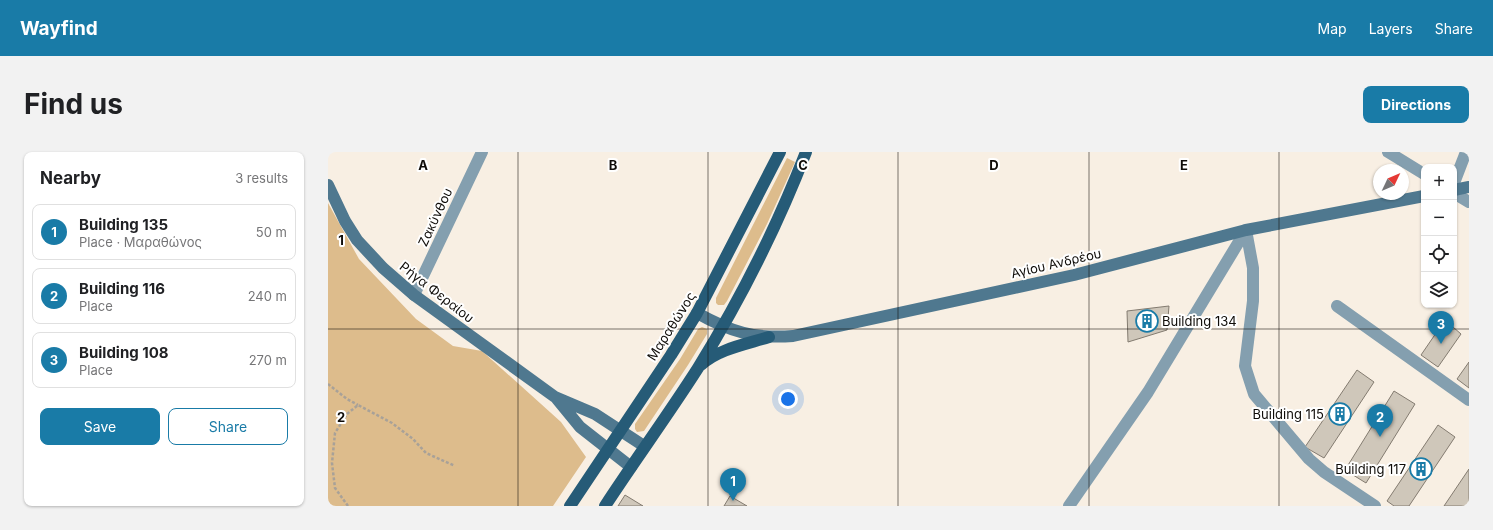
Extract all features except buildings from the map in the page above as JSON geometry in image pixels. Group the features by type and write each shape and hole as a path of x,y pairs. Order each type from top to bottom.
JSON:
{"main road":[{"path":"605,506 698,368 722,327 768,240 806,152"},
{"name":"Μαραθώνος","path":"570,506 671,355 697,313 776,154"},
{"name":"Ρήγα Φεραίου","path":"328,185 357,240 383,268 414,295 555,397"},
{"path":"1457,190 1469,187"},
{"name":"Αγίου Ανδρέου","path":"697,313 722,327 769,338 793,336 1074,275 1246,230 1421,197"},
{"path":"698,368 708,358 769,338"},
{"path":"555,397 595,414 644,446"},
{"path":"555,397 580,427 631,467"}],"street":[{"name":"Ζακύνθου","path":"414,295 482,152"},
{"path":"1388,152 1421,172"},
{"path":"1457,175 1466,152"},
{"path":"1457,193 1469,202"},
{"path":"1069,506 1148,392 1246,230"},
{"path":"1246,230 1253,268 1253,288 1245,366 1254,394 1309,459 1324,472 1375,506"},
{"path":"1337,306 1469,400"}],"path":[{"path":"328,384 347,399 392,423 413,439 426,453 455,466"},
{"path":"348,506 335,488 332,463 335,433 348,414 358,405"}],"shaded area":[{"path":"787,158 795,162 767,224 727,301 724,305 718,305 716,303 716,298"},
{"path":"328,203 359,259 416,319 453,346 482,351 561,422 586,457 553,506 328,506"},
{"path":"702,327 707,329 707,334 688,365 644,431 637,432 635,429 635,424 680,359 698,329"}],"place":[{"name":"Building 134","path":"1147,321"},
{"name":"Building 108","path":"1441,344"},
{"name":"Building 115","path":"1340,414"},
{"name":"Building 116","path":"1380,437"},
{"name":"Building 117","path":"1421,469"},
{"name":"Building 135","path":"733,501"}]}
